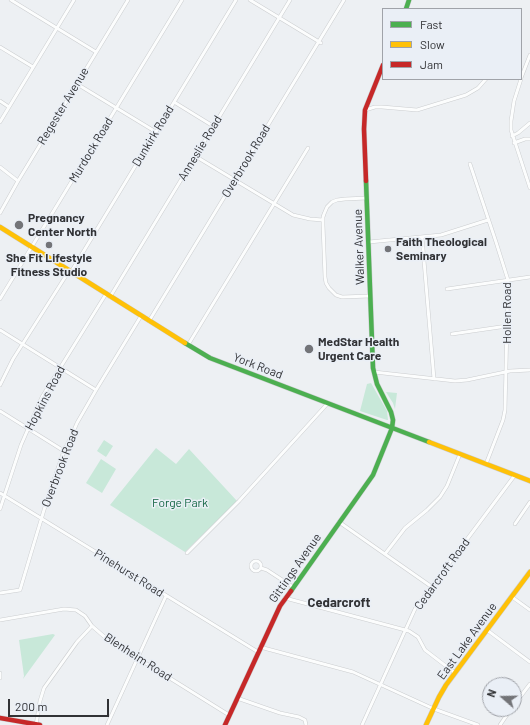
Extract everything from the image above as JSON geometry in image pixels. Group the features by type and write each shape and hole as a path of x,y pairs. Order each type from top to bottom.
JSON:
{"street":[{"path":"11,0 96,52"},
{"path":"17,4 20,0"},
{"path":"0,122 74,0"},
{"name":"Regester Avenue","path":"0,212 128,0"},
{"name":"Murdock Road","path":"0,299 182,0"},
{"name":"Dunkirk Road","path":"0,385 23,344 70,271 236,0"},
{"path":"250,0 320,42"},
{"name":"Anneslie Road","path":"108,296 290,0"},
{"name":"Overbrook Road","path":"149,321 234,180 320,42 344,0"},
{"path":"0,47 33,67"},
{"path":"522,76 530,55"},
{"path":"522,63 526,65"},
{"name":"Walker Avenue","path":"382,66 365,110 364,129 374,372 377,384 393,417 392,428"},
{"path":"365,110 382,106 417,110 466,95 478,88 485,80"},
{"path":"521,80 516,93 510,126 530,188"},
{"path":"77,84 156,132"},
{"path":"0,101 9,107"},
{"path":"174,102 213,126"},
{"path":"512,136 530,123"},
{"path":"514,142 530,139"},
{"path":"188,345 308,148"},
{"path":"195,156 293,215 323,220"},
{"name":"Hollen Road","path":"470,164 508,280 505,410 504,417 486,464"},
{"path":"0,167 18,180"},
{"path":"367,198 345,198 332,202 325,210 323,220 325,277 328,288 336,295 342,297 370,296"},
{"path":"368,242 441,235 488,220"},
{"name":"York Road","path":"0,227 108,296 212,359 530,481"},
{"path":"422,237 434,379"},
{"path":"447,289 530,277"},
{"name":"Hopkins Road","path":"0,510 14,464 42,397 60,367 108,296"},
{"name":"Overbrook Road","path":"0,593 20,590 64,451 77,423 141,316"},
{"path":"452,334 507,326"},
{"path":"0,330 96,390"},
{"path":"374,372 462,381 506,372 530,370"},
{"path":"187,553 239,501 328,403"},
{"path":"0,411 64,451"},
{"name":"Gittings Avenue","path":"225,725 277,610 377,468 392,428"},
{"path":"385,554 405,528 440,498 450,479 460,454"},
{"name":"Cedarcroft Road","path":"362,725 415,609 515,475"},
{"name":"Pinehurst Road","path":"0,493 166,596 259,649 359,674 434,709 478,725"},
{"path":"515,524 530,502"},
{"path":"339,522 432,587"},
{"path":"261,568 267,570 293,587"},
{"name":"East Lake Avenue","path":"426,725 442,691 530,572"},
{"path":"107,725 166,596"},
{"path":"512,597 530,610"},
{"path":"285,598 412,632 418,637 427,652 455,673"},
{"name":"Blenheim Road","path":"0,620 69,609 80,612 92,626 108,639 229,715"},
{"path":"0,718 37,725 40,701 44,688 77,642 92,626"},
{"path":"487,630 530,662"},
{"path":"0,673 0,678"},
{"path":"522,694 530,684"},
{"path":"237,698 276,712 299,717 305,720 306,725"}],"green space":[{"path":"371,383 387,411 388,420 360,411 367,384"},
{"path":"386,392 397,393 395,409 393,403"},
{"path":"104,440 113,446 106,457 97,451"},
{"name":"Forge Park","path":"156,448 176,464 189,449 237,501 185,552 110,505"},
{"path":"101,459 116,469 102,493 86,483"},
{"path":"53,634 55,635 23,679 24,676 19,640"}],"traffic: fast":[{"path":"406,8 409,0"},
{"path":"291,591 373,475 392,428 393,420 391,412 377,384 373,368 366,181"},
{"path":"185,343 210,358 429,442"}],"traffic: slow":[{"path":"0,227 185,343"},
{"path":"429,442 530,481"},
{"path":"426,725 446,685 530,572"}],"traffic: jam":[{"path":"366,181 364,129 365,110 382,68"},
{"path":"225,725 280,606 291,591"},
{"path":"0,718 40,725"}],"place":[{"name":"Pregnancy Center North","path":"19,225"},
{"name":"She Fit Lifestyle Fitness Studio","path":"49,245"},
{"name":"Faith Theological Seminary","path":"388,249"},
{"name":"MedStar Health Urgent Care","path":"309,349"}],"district":[{"name":"Cedarcroft","path":"339,603"}]}
